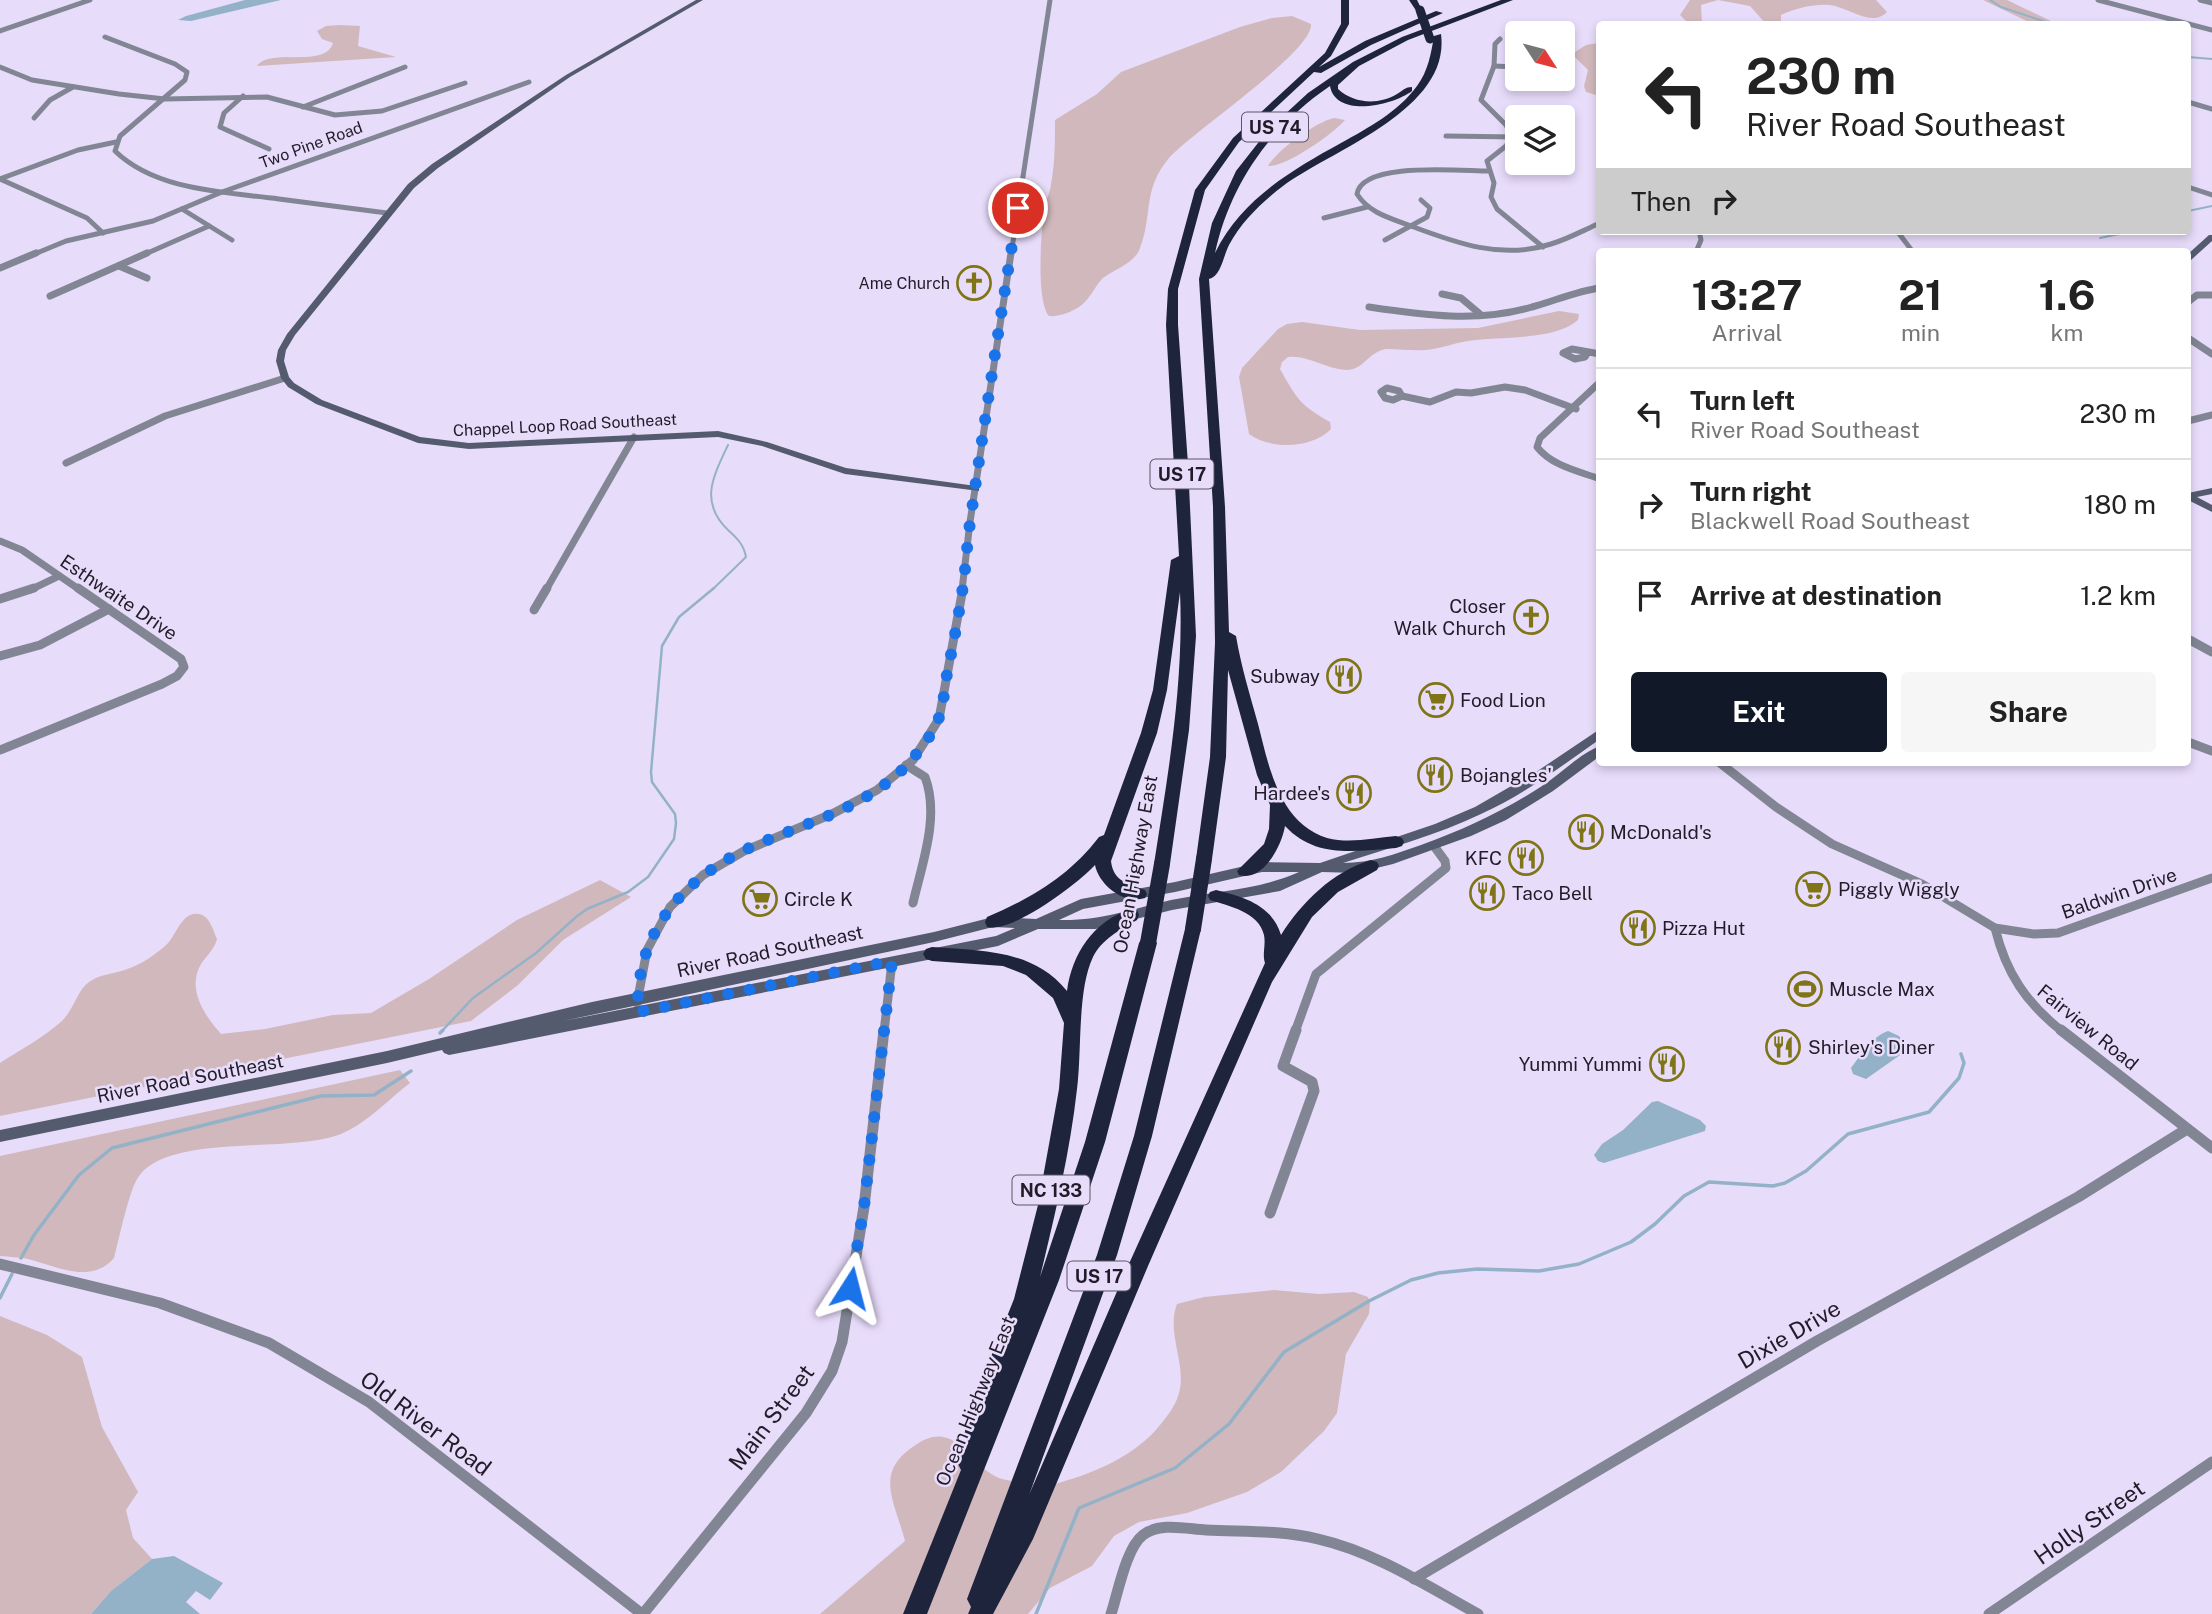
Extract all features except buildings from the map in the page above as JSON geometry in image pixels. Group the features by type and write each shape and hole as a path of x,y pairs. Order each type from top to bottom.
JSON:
{"highway":[{"path":"1265,110 1332,48 1345,24 1345,0"},
{"path":"1205,312 1218,257 1243,217 1281,182 1374,127 1406,103 1419,89 1434,65 1434,38 1422,6 1413,0"},
{"name":"US 74","path":"1205,312 1204,279 1212,235 1238,174 1261,142 1288,114 1360,62 1446,21 1509,0"},
{"name":"US 74","path":"1265,110 1345,56 1394,30 1446,10"},
{"path":"1360,62 1337,80 1333,87 1336,93 1343,98 1362,103 1394,100 1406,93 1417,78 1434,38"},
{"name":"Ocean Highway East","path":"915,1614 1049,1280 1095,1142 1148,943 1182,730 1189,636 1182,464 1172,325 1173,289 1200,190 1236,140 1265,110"},
{"name":"US 17","path":"973,1614 1107,1255 1143,1136 1193,929 1218,757 1222,696 1221,571 1205,312"},
{"path":"1139,894 1114,885 1103,871 1103,861 1149,733 1160,690 1183,520"},
{"path":"1221,571 1230,645 1263,771 1282,816 1301,832 1334,846 1396,842"},
{"path":"1245,871 1263,860 1272,849 1277,836 1276,806"},
{"path":"993,922 1045,899 1068,883 1094,856 1112,830"},
{"path":"980,1614 1025,1531 1264,981 1288,936 1308,908 1335,884 1371,866"},
{"path":"1216,897 1249,907 1269,924 1274,946 1264,981"},
{"path":"1073,1023 1080,961 1096,937 1131,915"},
{"path":"932,954 1005,959 1032,970 1060,994 1073,1023"},
{"name":"NC 133","path":"956,1516 983,1404 1024,1299 1048,1205 1068,1089 1073,1023"}],"main road":[{"name":"River Road Southeast","path":"0,1136 387,1057"}],"street":[{"path":"0,31 90,0"},
{"path":"66,463 165,416 285,378 280,357 285,343 387,213 423,175 556,83 700,0"},
{"path":"637,1005 645,957 656,926 673,902 697,880 746,850 846,809 884,786 906,765 934,730 941,708 963,586 1050,0"},
{"path":"2098,0 2178,21"},
{"path":"2200,0 2212,3"},
{"path":"2191,24 2212,30"},
{"path":"0,179 78,150 116,142 186,80 185,69 105,37"},
{"path":"1500,39 1495,44 1494,66 1481,100 1486,108 1505,124"},
{"path":"303,107 405,66"},
{"path":"1494,66 1505,66"},
{"path":"0,67 32,80 73,87 165,99 243,96 279,99 335,115 354,115 401,106 465,83"},
{"path":"0,74 8,72"},
{"name":"Two Pine Road","path":"0,268 66,241 145,224 222,192 529,82"},
{"path":"34,118 50,100 73,87"},
{"path":"243,96 224,111 220,117 220,127 269,149"},
{"path":"2191,103 2212,109"},
{"path":"348,124 354,115"},
{"path":"1446,136 1505,137"},
{"path":"116,142 115,151 124,160 187,186 387,213"},
{"path":"1505,147 1487,161 1493,180 1490,197 1493,205 1543,247"},
{"path":"1488,171 1403,169 1374,174 1360,183 1358,198 1367,207 1475,249 1499,251 1543,247 1596,225"},
{"path":"0,179 87,218 103,233"},
{"path":"2191,188 2212,195"},
{"path":"1385,240 1423,220 1430,211 1429,205 1420,200"},
{"path":"1324,218 1367,207"},
{"path":"182,209 232,240"},
{"path":"50,296 209,226"},
{"path":"2191,255 2212,237"},
{"path":"119,265 147,278"},
{"path":"1369,306 1436,317 1480,314 1530,308 1578,291 1596,289"},
{"path":"1442,294 1461,298 1480,314"},
{"path":"2191,298 2202,294 2212,295"},
{"path":"2191,340 2212,354"},
{"path":"1588,352 1596,353"},
{"name":"Chappel Loop Road Southeast","path":"285,378 298,390 319,402 405,436 432,443 489,446 718,434 764,444 845,471 976,489"},
{"path":"1596,386 1576,409 1544,430 1536,441 1537,451 1558,466 1596,478"},
{"path":"1402,396 1430,402 1455,392 1471,393 1505,387 1525,390 1576,409"},
{"path":"2191,420 2212,415"},
{"path":"534,610 634,438"},
{"path":"2191,495 2212,491"},
{"path":"2191,497 2209,506"},
{"path":"2191,509 2209,506"},
{"name":"Esthwaite Drive","path":"0,541 18,548 181,659 183,663 181,671 162,684 0,750"},
{"path":"0,599 22,594 59,576"},
{"path":"0,656 40,645 109,609"},
{"path":"2191,641 2212,652"},
{"path":"1434,846 1438,838 1510,802 1543,773 1596,736"},
{"path":"2191,743 2212,751"},
{"path":"1434,846 1509,813 1596,753"},
{"path":"906,765 922,774 930,789 927,832 913,903"},
{"path":"1724,766 1776,807 1832,844 1922,884 1995,928"},
{"name":"River Road Southeast","path":"387,1057 444,1050 993,922 1081,925 1216,897 1280,887 1321,868 1479,810 1543,773"},
{"path":"1270,1213 1314,1091 1312,1082 1283,1066 1316,974 1446,868 1445,861 1434,846"},
{"name":"River Road Southeast","path":"637,1005 998,942 1073,906 1274,865 1321,868 1371,866 1434,846"},
{"name":"Baldwin Drive","path":"1995,928 2034,934 2058,933 2212,878"},
{"name":"Fairview Road","path":"1995,928 2012,982 2025,999 2049,1021 2212,1148"},
{"name":"Main Street","path":"642,1614 806,1413 824,1386 837,1358 864,1207 892,961"},
{"name":"Dixie Drive","path":"1414,1578 1817,1341 2078,1197 2186,1129"},
{"name":"Old River Road","path":"0,1264 160,1303 269,1343 369,1402 642,1614"},
{"name":"Holly Street","path":"1989,1614 2212,1462"},
{"path":"1111,1614 1133,1549 1141,1536 1153,1530 1248,1530 1303,1537 1347,1547 1414,1578 1478,1614"}],"shaded area":[{"path":"1690,0 1718,0 1701,5 1702,21 1686,21 1680,15"},
{"path":"1718,0 1876,0 1887,12 1874,18 1830,5 1818,5 1781,15 1781,21 1763,21 1750,6"},
{"path":"1983,0 2007,0 2051,21 2027,21"},
{"path":"1292,16 1311,24 1307,36 1293,53 1182,146 1161,170 1151,192 1144,236 1137,253 1129,262 1103,278 1079,307 1065,314 1049,316 1042,296 1041,249 1044,211 1053,169 1055,120 1097,94 1121,72 1240,27 1272,18"},
{"path":"326,26 360,26 358,46 396,57 257,66 273,58 320,55 328,51 333,43 322,39 317,31"},
{"path":"1596,44 1596,95 1586,92 1584,86 1588,70 1575,57 1575,52 1586,45"},
{"path":"1334,118 1345,120 1309,149 1286,161 1268,166 1298,138 1317,125"},
{"path":"1559,311 1579,314 1578,320 1568,327 1541,335 1468,341 1425,350 1381,350 1352,369 1338,369 1303,358 1288,357 1282,362 1280,369 1291,388 1305,406 1330,422 1331,429 1323,436 1303,444 1291,445 1268,443 1249,434 1239,377 1242,368 1278,329 1287,324 1302,322 1360,330 1478,328"},
{"path":"600,880 631,897 563,940 518,985 471,1021 0,1116 0,1063 62,1021 89,982 140,964 166,945 183,920 193,914 206,917 217,939 199,968 196,986 200,1004 221,1034 265,1029 333,1015 371,1013 429,979 517,920"},
{"path":"400,1070 410,1083 368,1118 341,1134 292,1143 203,1149 177,1154 155,1163 139,1176 135,1183 114,1258 95,1271 73,1271 28,1259 0,1256 0,1156"},
{"path":"1274,1290 1319,1294 1354,1292 1368,1297 1370,1303 1369,1314 1346,1354 1337,1413 1324,1431 1281,1472 1247,1492 1187,1513 1139,1522 1114,1536 1092,1566 1050,1588 1028,1614 820,1614 905,1541 892,1499 891,1476 903,1454 917,1444 932,1437 947,1438 962,1446 994,1476 1028,1484 1054,1484 1098,1469 1139,1446 1165,1419 1176,1402 1181,1376 1174,1327 1177,1304 1204,1297"},
{"path":"0,1316 47,1335 82,1357 102,1427 138,1492 126,1510 133,1538 152,1559 111,1591 91,1614 0,1614"}],"water":[{"path":"245,0 281,0 191,21 178,20 186,16"},
{"path":"1888,1031 1899,1036 1906,1046 1903,1053 1866,1079 1853,1074 1851,1068 1867,1047 1876,1037"},
{"path":"1658,1101 1700,1120 1706,1126 1705,1131 1604,1163 1598,1161 1594,1155 1602,1144 1623,1130 1652,1102"},
{"path":"174,1556 223,1583 210,1600 196,1591 186,1602 200,1614 91,1614 111,1591 152,1559"}],"waterway":[{"path":"1990,0 2001,7 2043,21"},
{"path":"2191,57 2212,59"},
{"path":"2191,210 2212,206"},
{"path":"2100,238 2114,235"},
{"path":"712,590 746,557 740,542 719,520 711,499 714,479 728,445"},
{"path":"441,1032 473,998 536,953 576,917 587,909 628,892 648,877 674,839 675,814 652,782 651,772 662,646 679,617 714,588"},
{"path":"1036,1614 1079,1508 1175,1468 1229,1424 1284,1352 1369,1301 1411,1280 1438,1273 1477,1269 1539,1271 1579,1264 1631,1242 1655,1224 1684,1196 1709,1182 1773,1186 1785,1183 1806,1171 1848,1134 1929,1112 1959,1078 1964,1063 1961,1054"},
{"path":"21,1258 34,1235 79,1175 112,1148 321,1096 374,1095 411,1071"},
{"path":"0,1298 12,1274"}],"place":[{"name":"Ame Church","path":"974,283"},
{"name":"Closer Walk Church","path":"1531,617"},
{"name":"Subway","path":"1344,676"},
{"name":"Food Lion","path":"1436,700"},
{"name":"Bojangles'","path":"1435,775"},
{"name":"Hardee's","path":"1354,793"},
{"name":"McDonald's","path":"1586,832"},
{"name":"KFC","path":"1526,858"},
{"name":"Piggly Wiggly","path":"1813,889"},
{"name":"Taco Bell","path":"1487,893"},
{"name":"Circle K","path":"760,899"},
{"name":"Pizza Hut","path":"1638,928"},
{"name":"Muscle Max","path":"1805,989"},
{"name":"Shirley's Diner","path":"1783,1047"},
{"name":"Yummi Yummi","path":"1667,1064"}],"route":[{"path":"850,1288 864,1207 892,961 638,1012 641,972 651,938 663,914 697,880 746,850 822,820 866,798 884,786 906,765 934,730 939,719 963,586 970,522 1018,208"}]}
